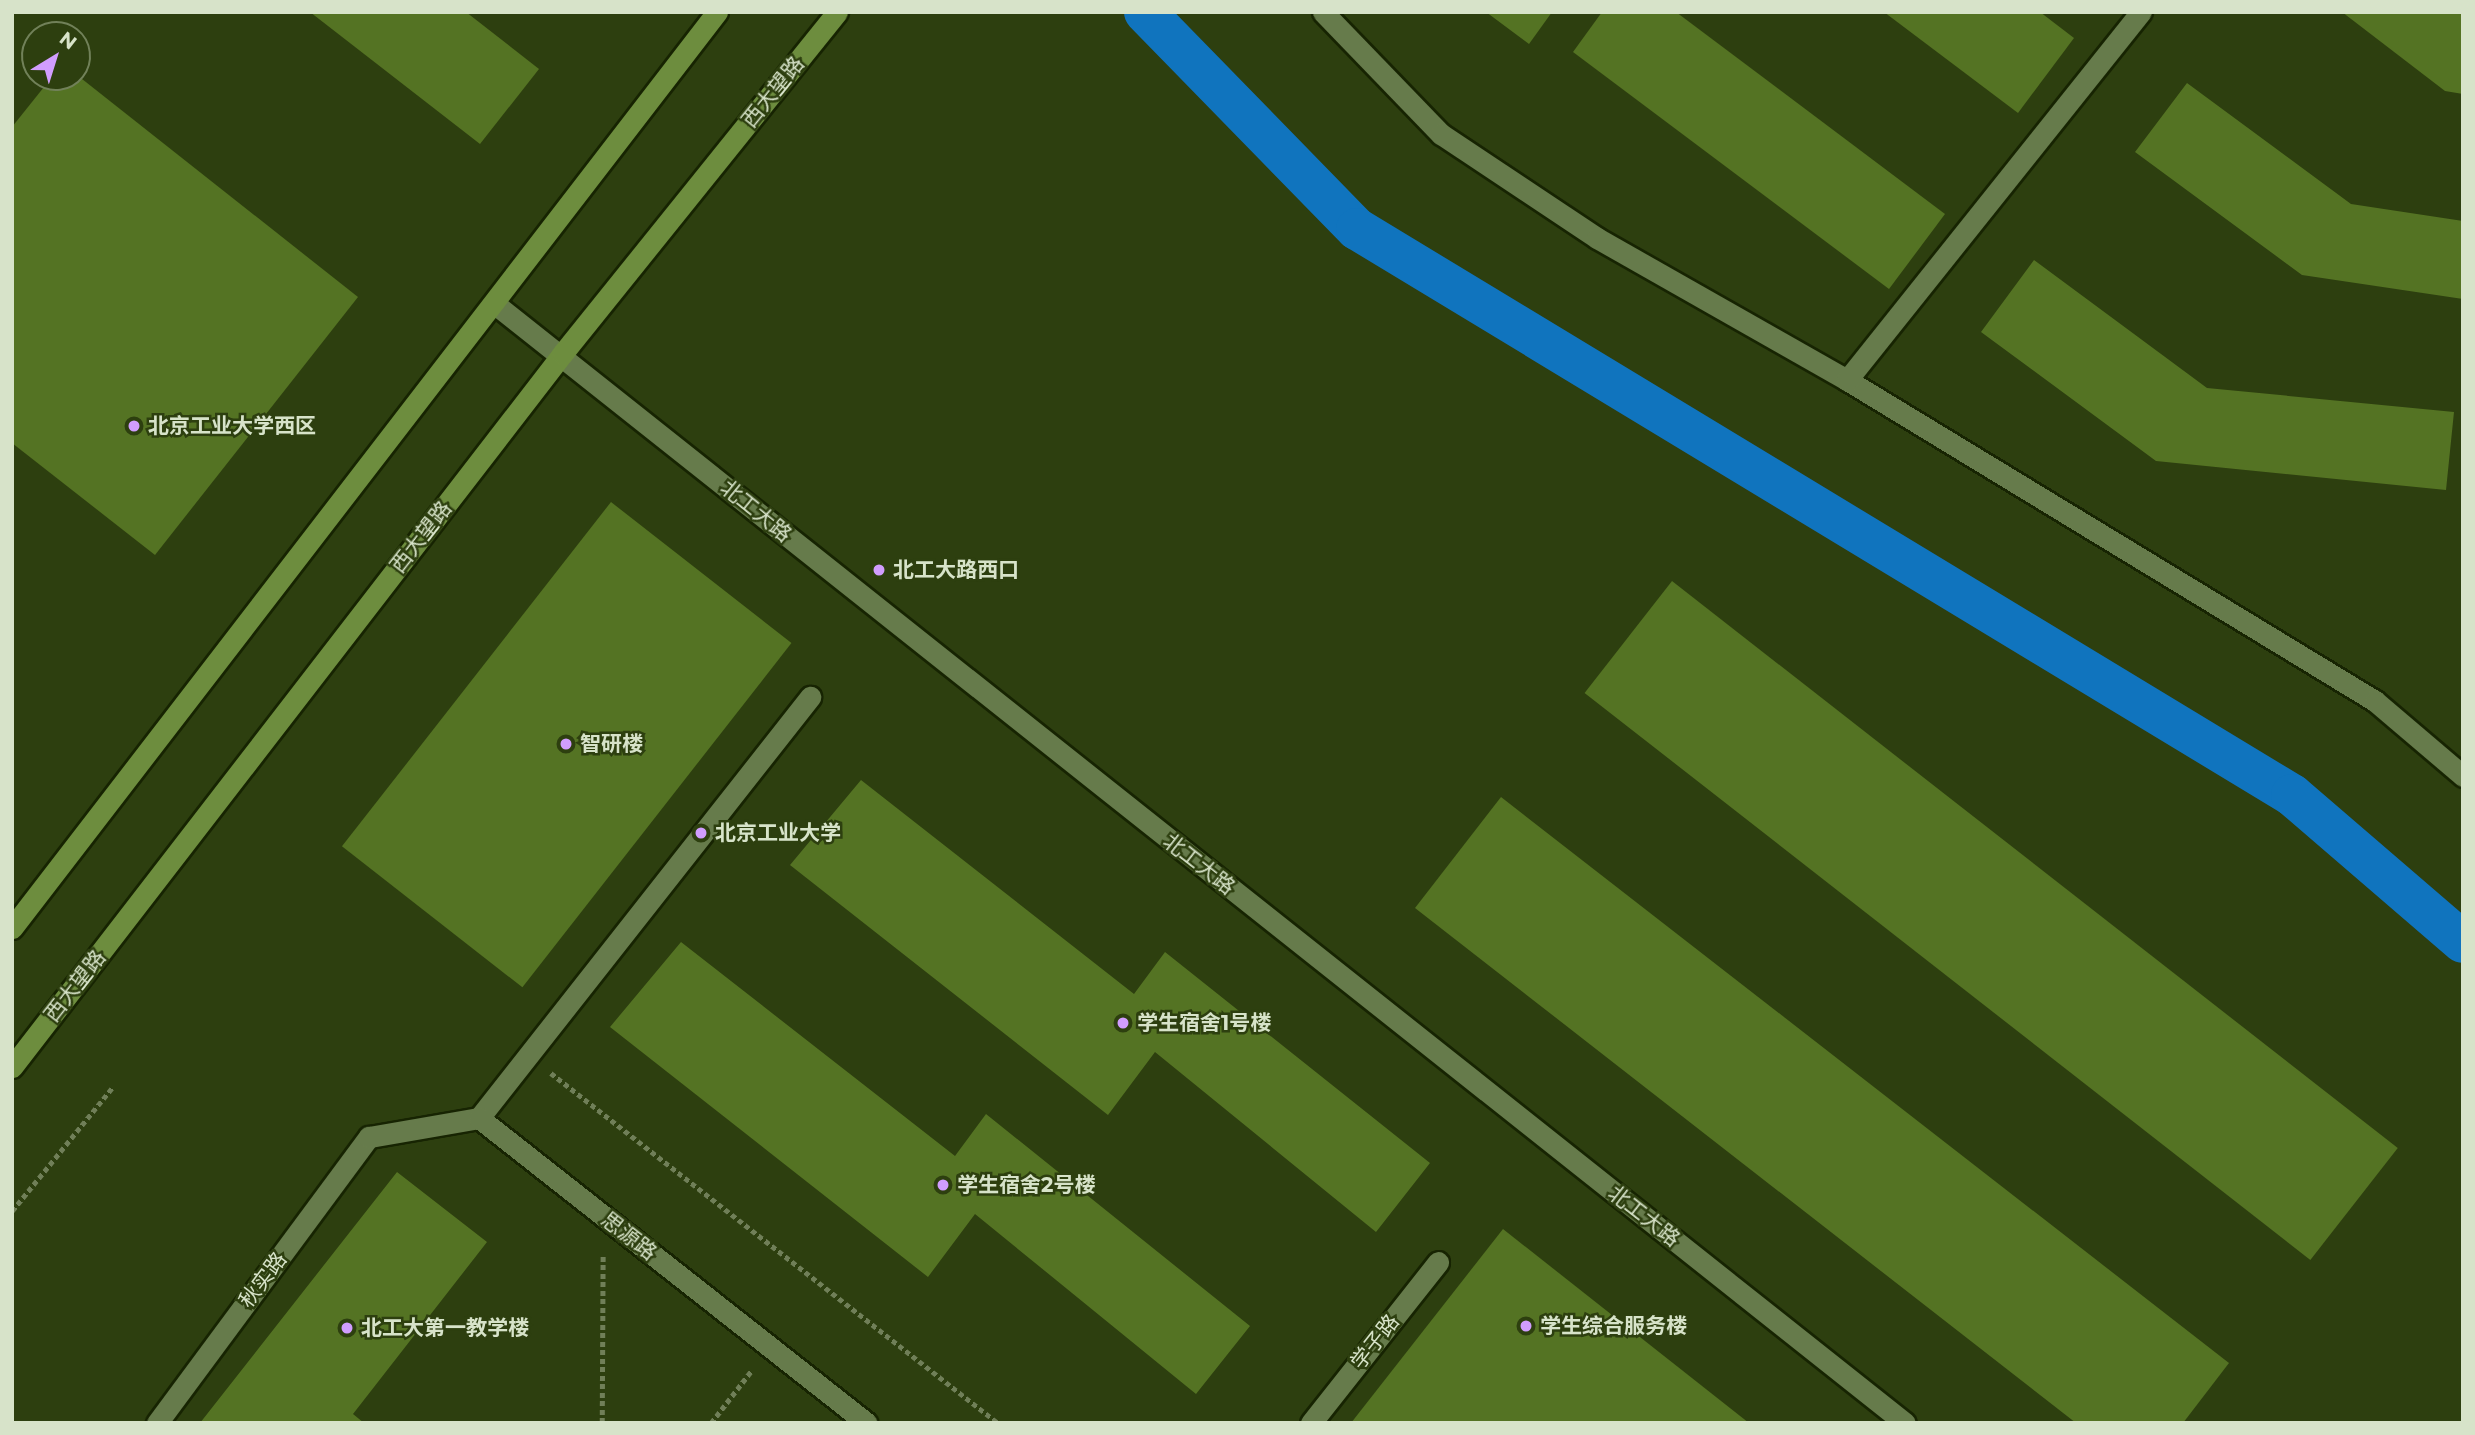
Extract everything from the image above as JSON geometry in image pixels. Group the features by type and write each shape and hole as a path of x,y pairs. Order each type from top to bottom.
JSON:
{"main road":[{"path":"12,928 718,12"},
{"name":"西大望路","path":"12,1067 563,353 837,12"}],"street":[{"path":"1323,12 1441,134 1597,238 1847,380 2375,701 2463,776"},
{"path":"1847,380 2141,12"},
{"name":"北工大路","path":"495,304 563,353 862,598 1905,1423"},
{"path":"479,1118 810,697"},
{"name":"秋实路","path":"157,1423 369,1137 479,1118"},
{"name":"思源路","path":"479,1118 866,1423"},
{"name":"学子路","path":"1311,1423 1438,1262"}],"path":[{"path":"528,1055 998,1423"},
{"path":"12,1211 112,1088"},
{"path":"601,1423 603,1216"},
{"path":"711,1423 770,1347"}],"building":[{"path":"310,12 466,12 539,69 480,144"},
{"path":"1486,12 1552,12 1529,44"},
{"path":"1602,12 1676,12 1945,214 1889,289 1573,52"},
{"path":"1884,12 2040,12 2074,38 2018,113"},
{"path":"2342,12 2463,12 2463,94 2445,91"},
{"path":"2187,83 2351,204 2463,221 2463,299 2302,275 2135,152"},
{"name":"北京工业大学西区","path":"91,86 358,297 155,555 12,443 12,127 41,91 91,91"},
{"path":"2034,260 2207,388 2454,412 2446,490 2156,461 1981,332"},
{"name":"智研楼","path":"611,502 791,643 522,987 342,846"},
{"path":"1672,581 2398,1148 2310,1260 1585,693"},
{"name":"学生宿舍1号楼","path":"861,780 1134,994 1165,952 1430,1163 1376,1232 1155,1052 1108,1115 790,865"},
{"path":"1501,797 2229,1363 2183,1423 2076,1423 1415,908"},
{"name":"学生宿舍2号楼","path":"681,942 955,1156 986,1114 1250,1326 1196,1394 975,1214 928,1277 610,1027"},
{"name":"北工大第一教学楼","path":"397,1172 487,1242 353,1414 364,1423 200,1423"},
{"name":"学生综合服务楼","path":"1503,1229 1749,1423 1351,1423"}],"waterway":[{"path":"1145,12 1357,229 2292,795 2463,942"}],"place":[{"name":"北京工业大学西区","path":"134,426"},
{"name":"北工大路西口","path":"879,570"},
{"name":"智研楼","path":"566,744"},
{"name":"北京工业大学","path":"701,833"},
{"name":"学生宿舍1号楼","path":"1123,1023"},
{"name":"学生宿舍2号楼","path":"943,1185"},
{"name":"学生综合服务楼","path":"1526,1326"},
{"name":"北工大第一教学楼","path":"347,1328"}]}
